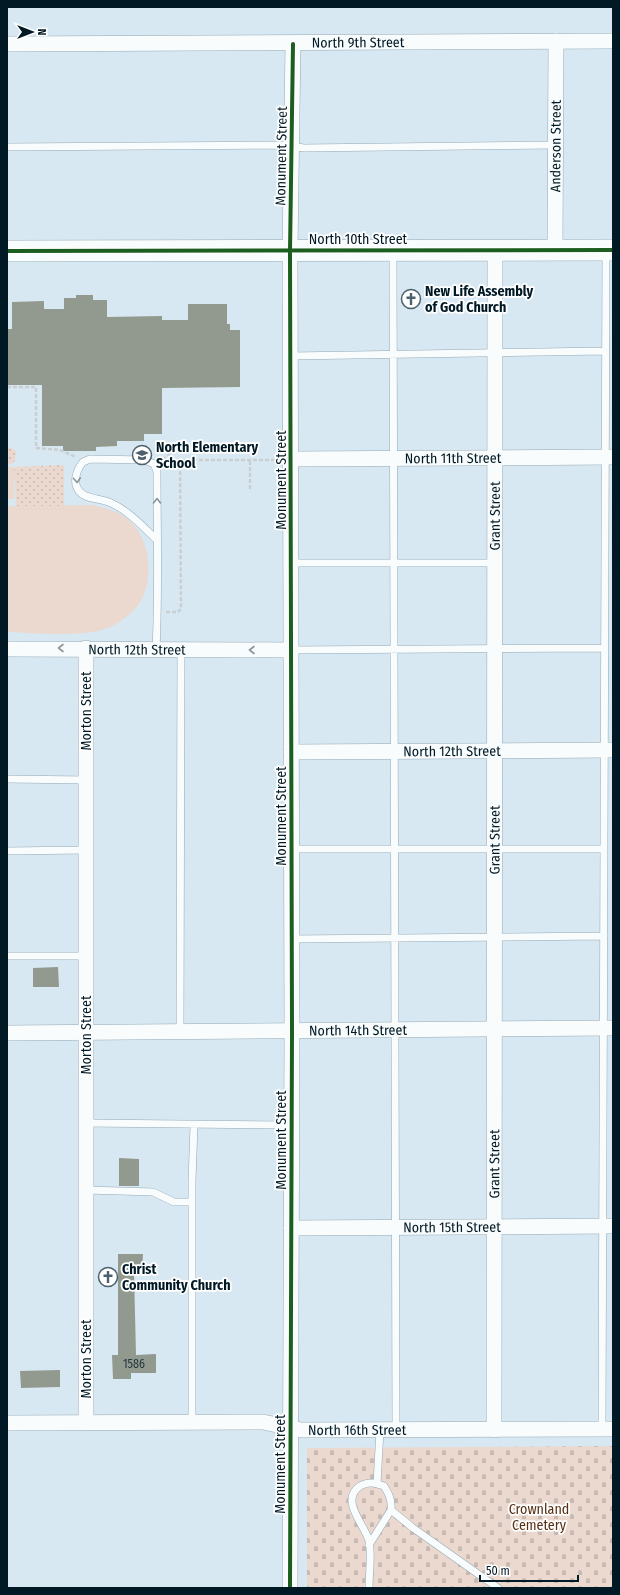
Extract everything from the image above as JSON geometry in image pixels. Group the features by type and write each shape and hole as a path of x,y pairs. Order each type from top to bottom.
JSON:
{"main road":[{"name":"North 10th Street","path":"7,251 609,250"}],"street":[{"name":"Anderson Street","path":"555,250 556,41"},
{"name":"North 9th Street","path":"7,44 293,44 613,41"},
{"name":"Monument Street","path":"290,1588 292,1428 292,459 290,251 293,44"},
{"name":"Grant Street","path":"494,250 494,1430"},
{"name":"North 11th Street","path":"292,459 609,457"},
{"name":"North 12th Street","path":"7,648 291,650"},
{"name":"Morton Street","path":"86,648 86,1422"},
{"name":"North 12th Street","path":"291,752 609,750"},
{"name":"North 14th Street","path":"7,1033 494,1031 608,1028"},
{"name":"North 15th Street","path":"291,1228 608,1226"},
{"name":"North 16th Street","path":"7,1423 263,1422 292,1428 380,1430 608,1429"}],"lane":[{"path":"7,147 555,145"},
{"path":"393,250 396,1430"},
{"path":"608,1429 608,1028 604,936 604,850 609,750 604,648 609,457 605,351 609,250"},
{"path":"291,356 605,351"},
{"path":"156,649 157,612 157,540 157,472 154,464 145,460 90,459 83,462 76,476 78,490 85,496 111,503 128,513 157,540"},
{"path":"291,563 494,563"},
{"path":"291,650 604,648"},
{"path":"180,1033 181,649"},
{"path":"7,779 86,780"},
{"path":"292,849 604,850"},
{"path":"7,851 86,850"},
{"path":"292,939 604,936"},
{"path":"7,956 86,956"},
{"path":"86,1123 292,1124"},
{"path":"192,1422 192,1202 194,1124"},
{"path":"86,1190 153,1192 174,1202 192,1202"},
{"path":"377,1484 380,1430"},
{"path":"369,1544 391,1510 390,1498 384,1486 377,1484 365,1484 359,1487 354,1492 351,1500 354,1512 366,1531 369,1544 369,1588"},
{"path":"391,1510 413,1528 498,1588"}],"path":[{"path":"7,387 36,387 36,448 60,450 70,453 83,462"},
{"path":"154,464 163,460 183,441"},
{"path":"163,460 250,461 292,459"},
{"path":"157,612 178,612 181,610 180,460"},
{"path":"250,461 250,491"}],"green space":[{"path":"7,446 16,451 15,461 11,464 7,464"},
{"path":"64,465 64,506 16,506 14,467"},
{"path":"7,467 14,467 14,499 7,499"},
{"path":"92,505 118,513 126,518 134,525 145,545 148,557 148,581 140,602 123,620 110,627 88,633 45,634 7,632 7,506"},
{"name":"Crownland Cemetery","path":"613,1446 613,1588 307,1588 307,1448"}],"building":[{"path":"76,295 93,295 93,300 107,300 107,317 162,316 162,320 188,320 188,304 227,304 227,324 230,324 230,330 240,330 240,387 162,388 162,434 144,434 144,441 117,441 117,446 96,447 96,451 63,451 63,446 42,446 42,385 7,385 7,329 12,329 12,302 44,301 44,309 64,309 64,298 76,298"},
{"path":"58,967 59,987 33,987 33,968"},
{"path":"119,1158 139,1159 139,1186 119,1186"},
{"path":"118,1254 143,1254 142,1273 134,1273 136,1355 156,1354 156,1373 131,1373 131,1379 113,1379 112,1355 118,1355"},
{"path":"60,1370 60,1387 21,1388 20,1371"}],"cycle path":[{"path":"290,1588 292,1032 290,251 293,44"},
{"path":"7,251 613,250"}],"place":[{"name":"New Life Assembly of God Church","path":"411,299"},
{"name":"North Elementary School","path":"142,455"},
{"name":"Christ Community Church","path":"108,1277"}]}
